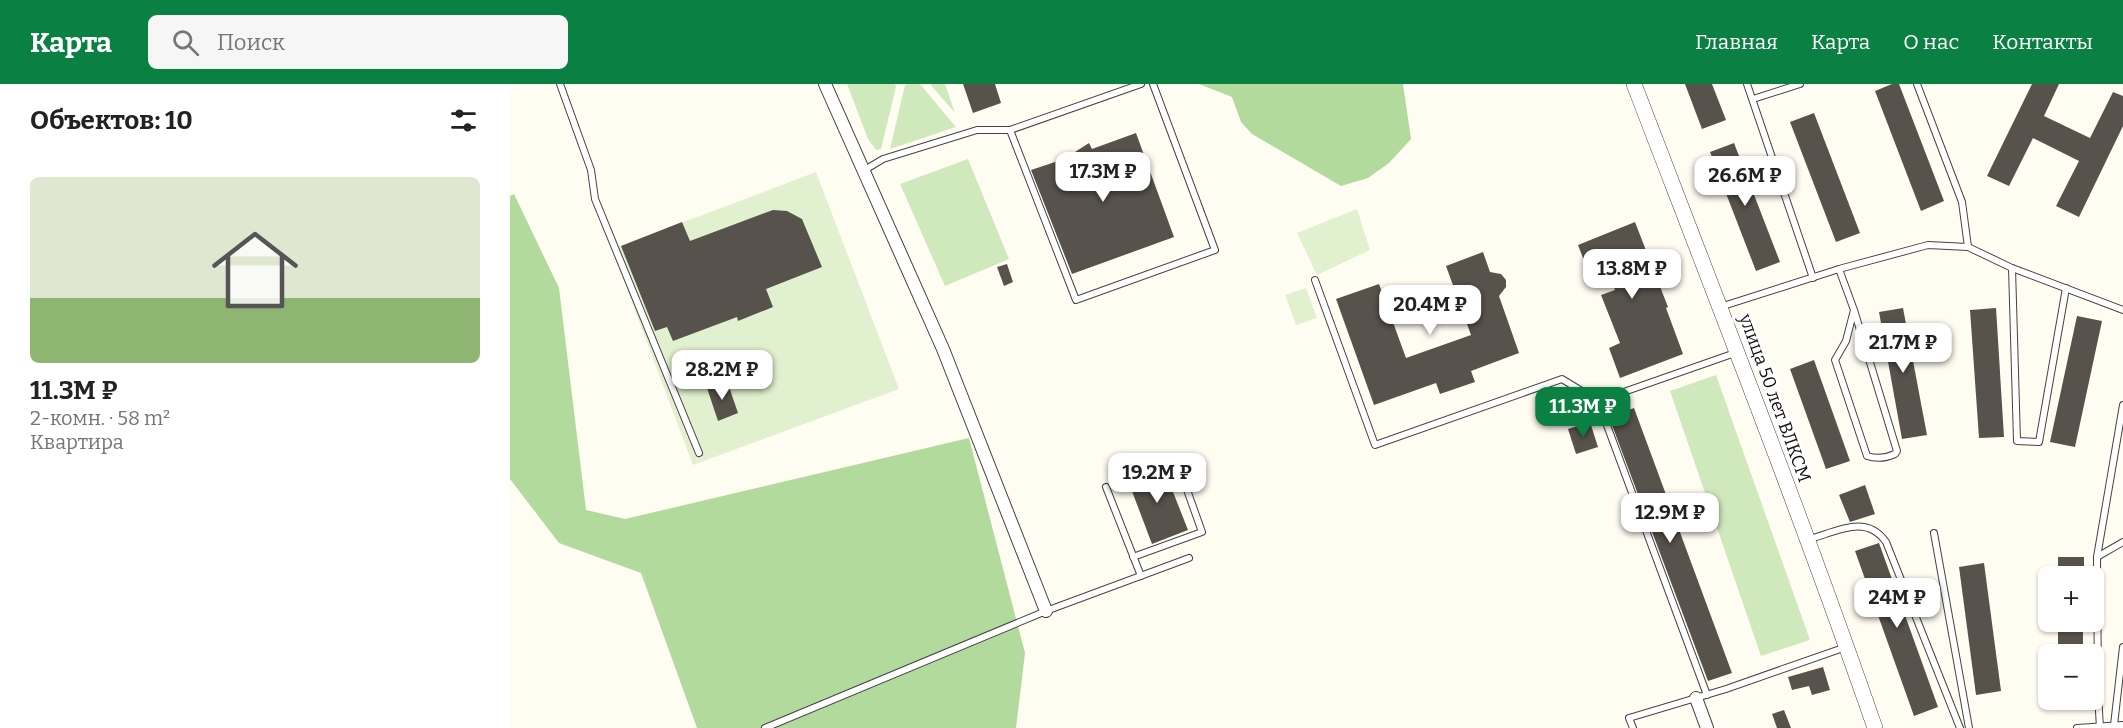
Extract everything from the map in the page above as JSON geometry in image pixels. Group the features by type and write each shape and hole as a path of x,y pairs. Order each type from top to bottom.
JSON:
{"street":[{"path":"825,84 943,349 1046,611"},
{"name":"улица 50 лет ВЛКСМ","path":"1634,84 1720,308 1875,728"},
{"path":"1702,697 1707,728"}],"lane":[{"path":"560,84 591,170 595,199 699,453"},
{"path":"863,171 883,159 976,130 1010,130 1141,84"},
{"path":"1010,130 1076,300 1215,250 1154,84"},
{"path":"1748,84 1813,278"},
{"path":"1753,99 1800,84"},
{"path":"1917,84 1962,202 1968,247"},
{"path":"1720,308 1839,269 1928,245 1968,247 2012,268 2123,310"},
{"path":"2012,268 2017,441 2023,443 2039,442 2066,288"},
{"path":"1839,269 1854,310 1897,451 1891,456 1875,458 1867,456 1835,360 1846,341 1854,310"},
{"path":"1315,280 1375,444 1562,379 1598,401 1702,697"},
{"path":"1598,401 1736,353"},
{"path":"2100,727 2097,557 2123,405"},
{"path":"1133,556 1202,532 1181,473"},
{"path":"1106,487 1141,576"},
{"path":"1807,541 1860,525 1870,527 1887,542 1960,728"},
{"path":"1934,533 1969,728"},
{"path":"2097,557 2123,542"},
{"path":"765,728 1046,611 1189,558"},
{"path":"1633,728 1629,718 1702,697 1846,647"},
{"path":"2114,725 2123,647"},
{"path":"2077,728 2123,725"}],"green space":[{"path":"847,84 895,84 881,149 876,150 868,139"},
{"path":"920,84 956,127 890,149 905,85"},
{"path":"930,84 945,84 955,113"},
{"path":"1199,84 1403,84 1411,139 1389,163 1368,178 1341,186 1252,134 1241,122 1232,97"},
{"path":"968,159 1009,259 945,286 900,184"},
{"path":"816,172 899,389 693,465 612,249"},
{"path":"514,194 559,288 586,510 625,519 969,438 1025,653 1016,728 697,728 641,573 559,543 510,479 510,196"},
{"path":"1357,209 1370,250 1317,275 1297,233"},
{"path":"1306,288 1317,318 1296,325 1285,295"},
{"path":"1716,375 1810,640 1761,656 1670,391"}],"building":[{"path":"963,84 995,84 1001,103 973,113"},
{"path":"1685,84 1712,84 1726,120 1702,129"},
{"path":"1892,84 1899,84 1944,201 1921,211 1875,91"},
{"path":"2032,84 2059,84 2044,116 2090,138 2113,92 2123,96 2123,126 2079,217 2056,206 2079,161 2033,138 2009,186 1987,176"},
{"path":"1814,113 1860,233 1836,242 1790,122"},
{"path":"1136,133 1174,237 1072,274 1031,170 1064,159 1089,143 1092,149"},
{"path":"1734,143 1780,262 1756,271 1710,152"},
{"path":"773,210 787,211 802,219 822,267 766,289 773,307 738,321 737,317 673,341 667,327 655,331 621,246 682,222 690,241"},
{"path":"1635,222 1668,307 1666,308 1683,354 1620,378 1609,348 1620,343 1601,295 1615,290 1609,273 1591,279 1578,245"},
{"path":"1483,252 1490,272 1501,274 1506,280 1506,287 1499,296 1519,353 1471,371 1475,382 1440,394 1436,383 1374,405 1336,299 1379,284 1406,358 1471,335 1446,266"},
{"path":"1007,264 1013,282 1004,286 997,267"},
{"path":"1903,308 1927,435 1902,439 1879,312"},
{"path":"1996,308 2004,437 1979,438 1970,310"},
{"path":"2077,316 2102,321 2075,447 2050,442"},
{"path":"1814,360 1850,461 1826,469 1790,369"},
{"path":"727,381 738,413 718,421 707,388"},
{"path":"1634,408 1732,673 1708,681 1609,417"},
{"path":"1590,422 1598,447 1576,454 1568,429"},
{"path":"1162,464 1188,530 1152,544 1127,478"},
{"path":"1865,485 1875,514 1850,522 1839,495"},
{"path":"1879,543 1938,707 1914,716 1855,551"},
{"path":"2058,557 2084,557 2084,566 2058,566"},
{"path":"1984,563 2001,691 1976,695 1959,567"},
{"path":"2058,632 2083,632 2083,644 2058,644"},
{"path":"1823,667 1830,690 1812,695 1809,686 1792,690 1788,677"},
{"path":"1784,710 1791,728 1777,728 1772,714"}]}
